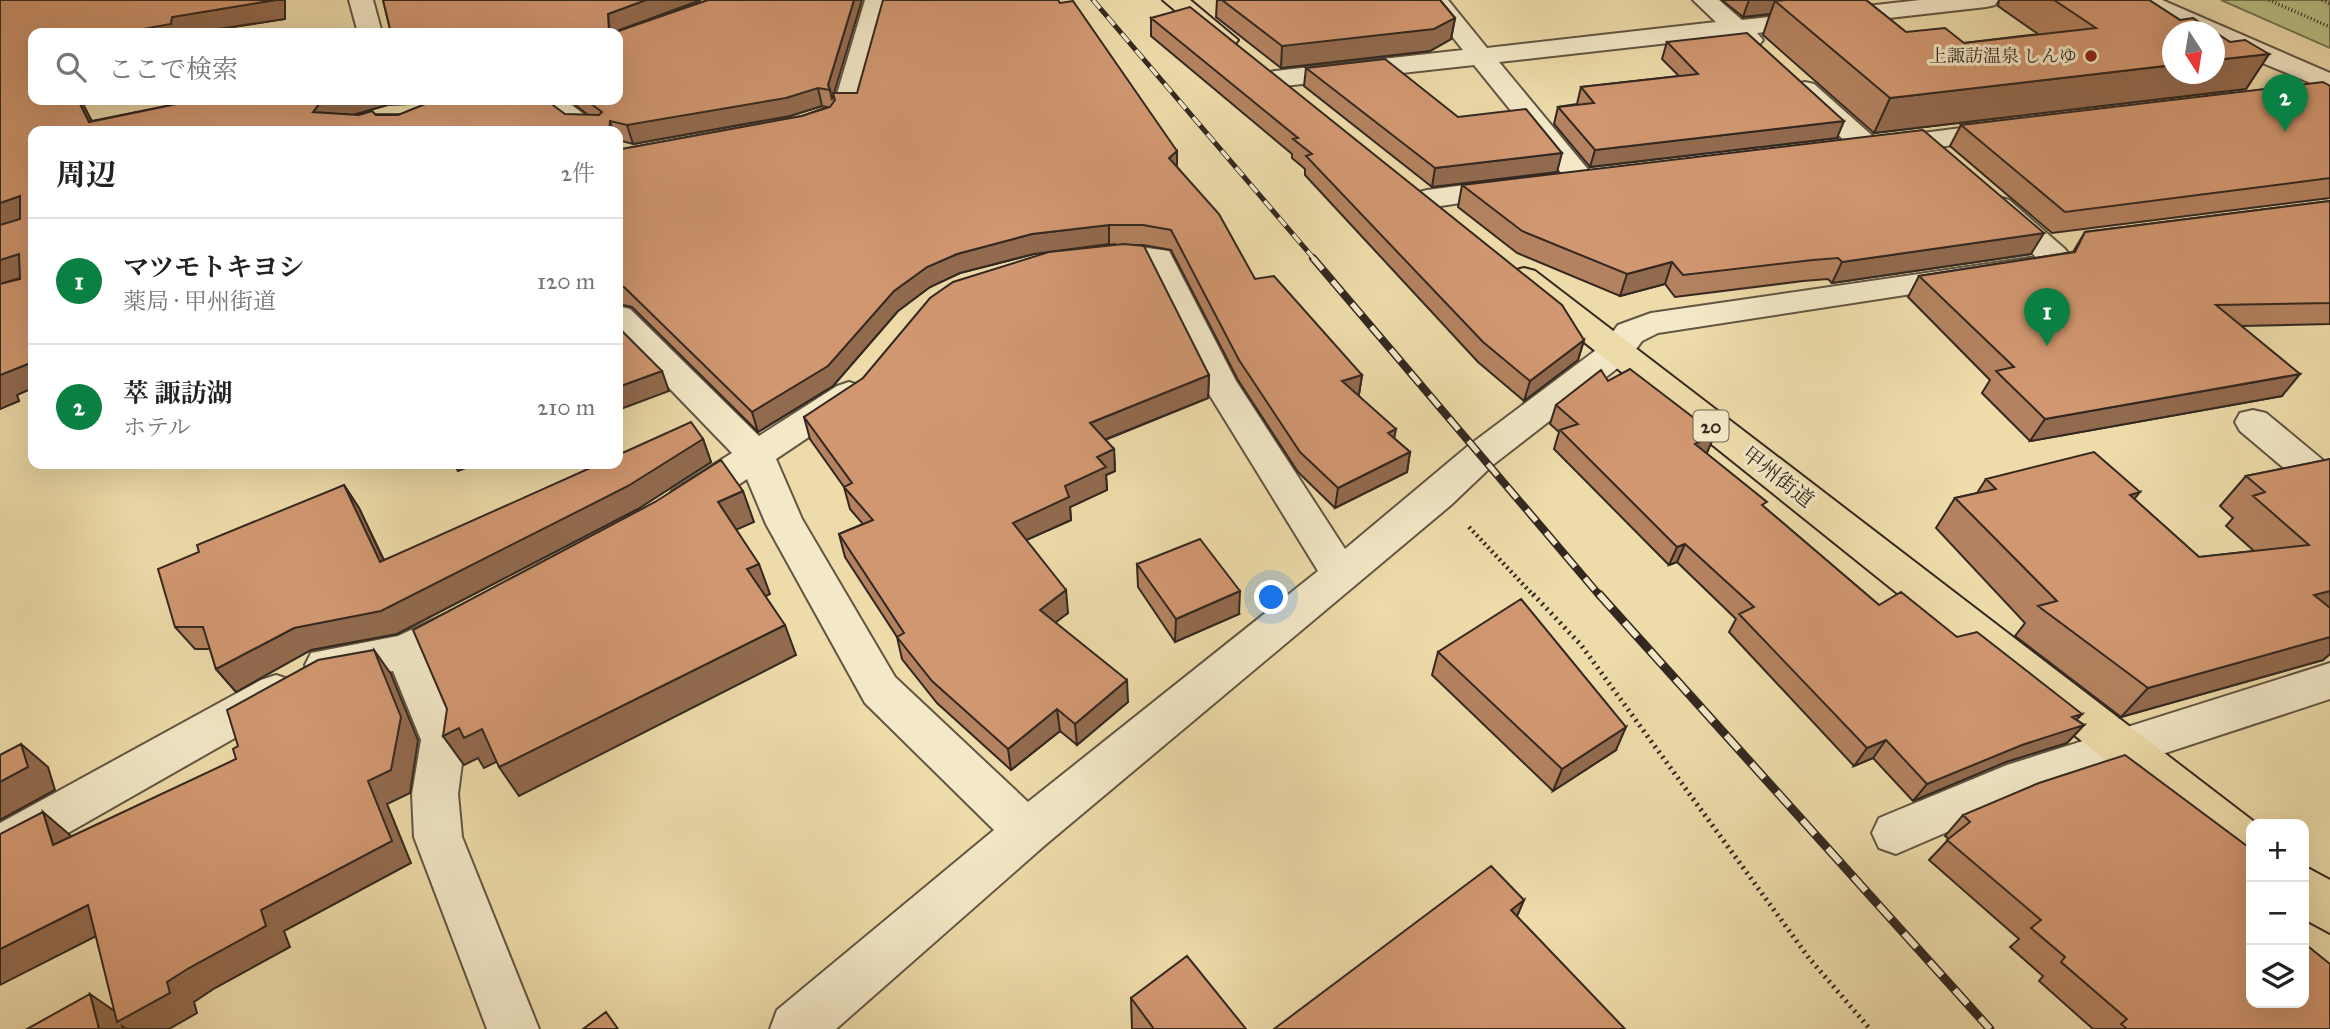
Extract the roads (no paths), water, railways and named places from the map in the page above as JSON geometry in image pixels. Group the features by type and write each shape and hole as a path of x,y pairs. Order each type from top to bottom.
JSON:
{"highway":[{"path":"1175,0 1308,105"},
{"path":"1417,191 1459,225"},
{"name":"甲州街道","path":"1501,259 1616,352 2246,844"},
{"path":"2309,893 2330,910"}],"street":[{"path":"361,0 369,28"},
{"path":"848,104 877,0"},
{"path":"1417,191 1572,181 1435,0"},
{"path":"1705,0 1768,56"},
{"path":"1275,79 1986,0"},
{"path":"2142,0 2187,21"},
{"path":"2225,39 2330,83"},
{"path":"1788,74 1868,147"},
{"path":"2294,93 2330,89"},
{"path":"554,105 585,126"},
{"path":"1827,152 2032,127"},
{"path":"796,1029 1027,831 1438,495 1481,454 1616,352 1630,333 1651,324 2050,264 2054,256 2044,246 1922,140"},
{"path":"2044,246 2083,240"},
{"path":"1062,262 1125,254 1158,258 1179,313 1212,373 1341,574"},
{"path":"623,321 755,454 785,524 805,554 880,690 1027,831"},
{"path":"653,521 854,391 871,371"},
{"path":"2253,422 2322,471"},
{"path":"0,847 327,665 406,652 505,599"},
{"path":"406,652 443,740 436,794 438,837 513,1029"},
{"path":"1896,834 2007,785 2330,681"}],"railway":[{"path":"1093,0 1315,260"},
{"path":"1313,258 1600,596"},
{"path":"1599,594 1990,1029"}],"place":[{"name":"上諏訪温泉 しんゆ","path":"2091,56"},
{"name":"萃 諏訪湖","path":"2285,132"},
{"name":"マツモトキヨシ","path":"2047,346"}]}
